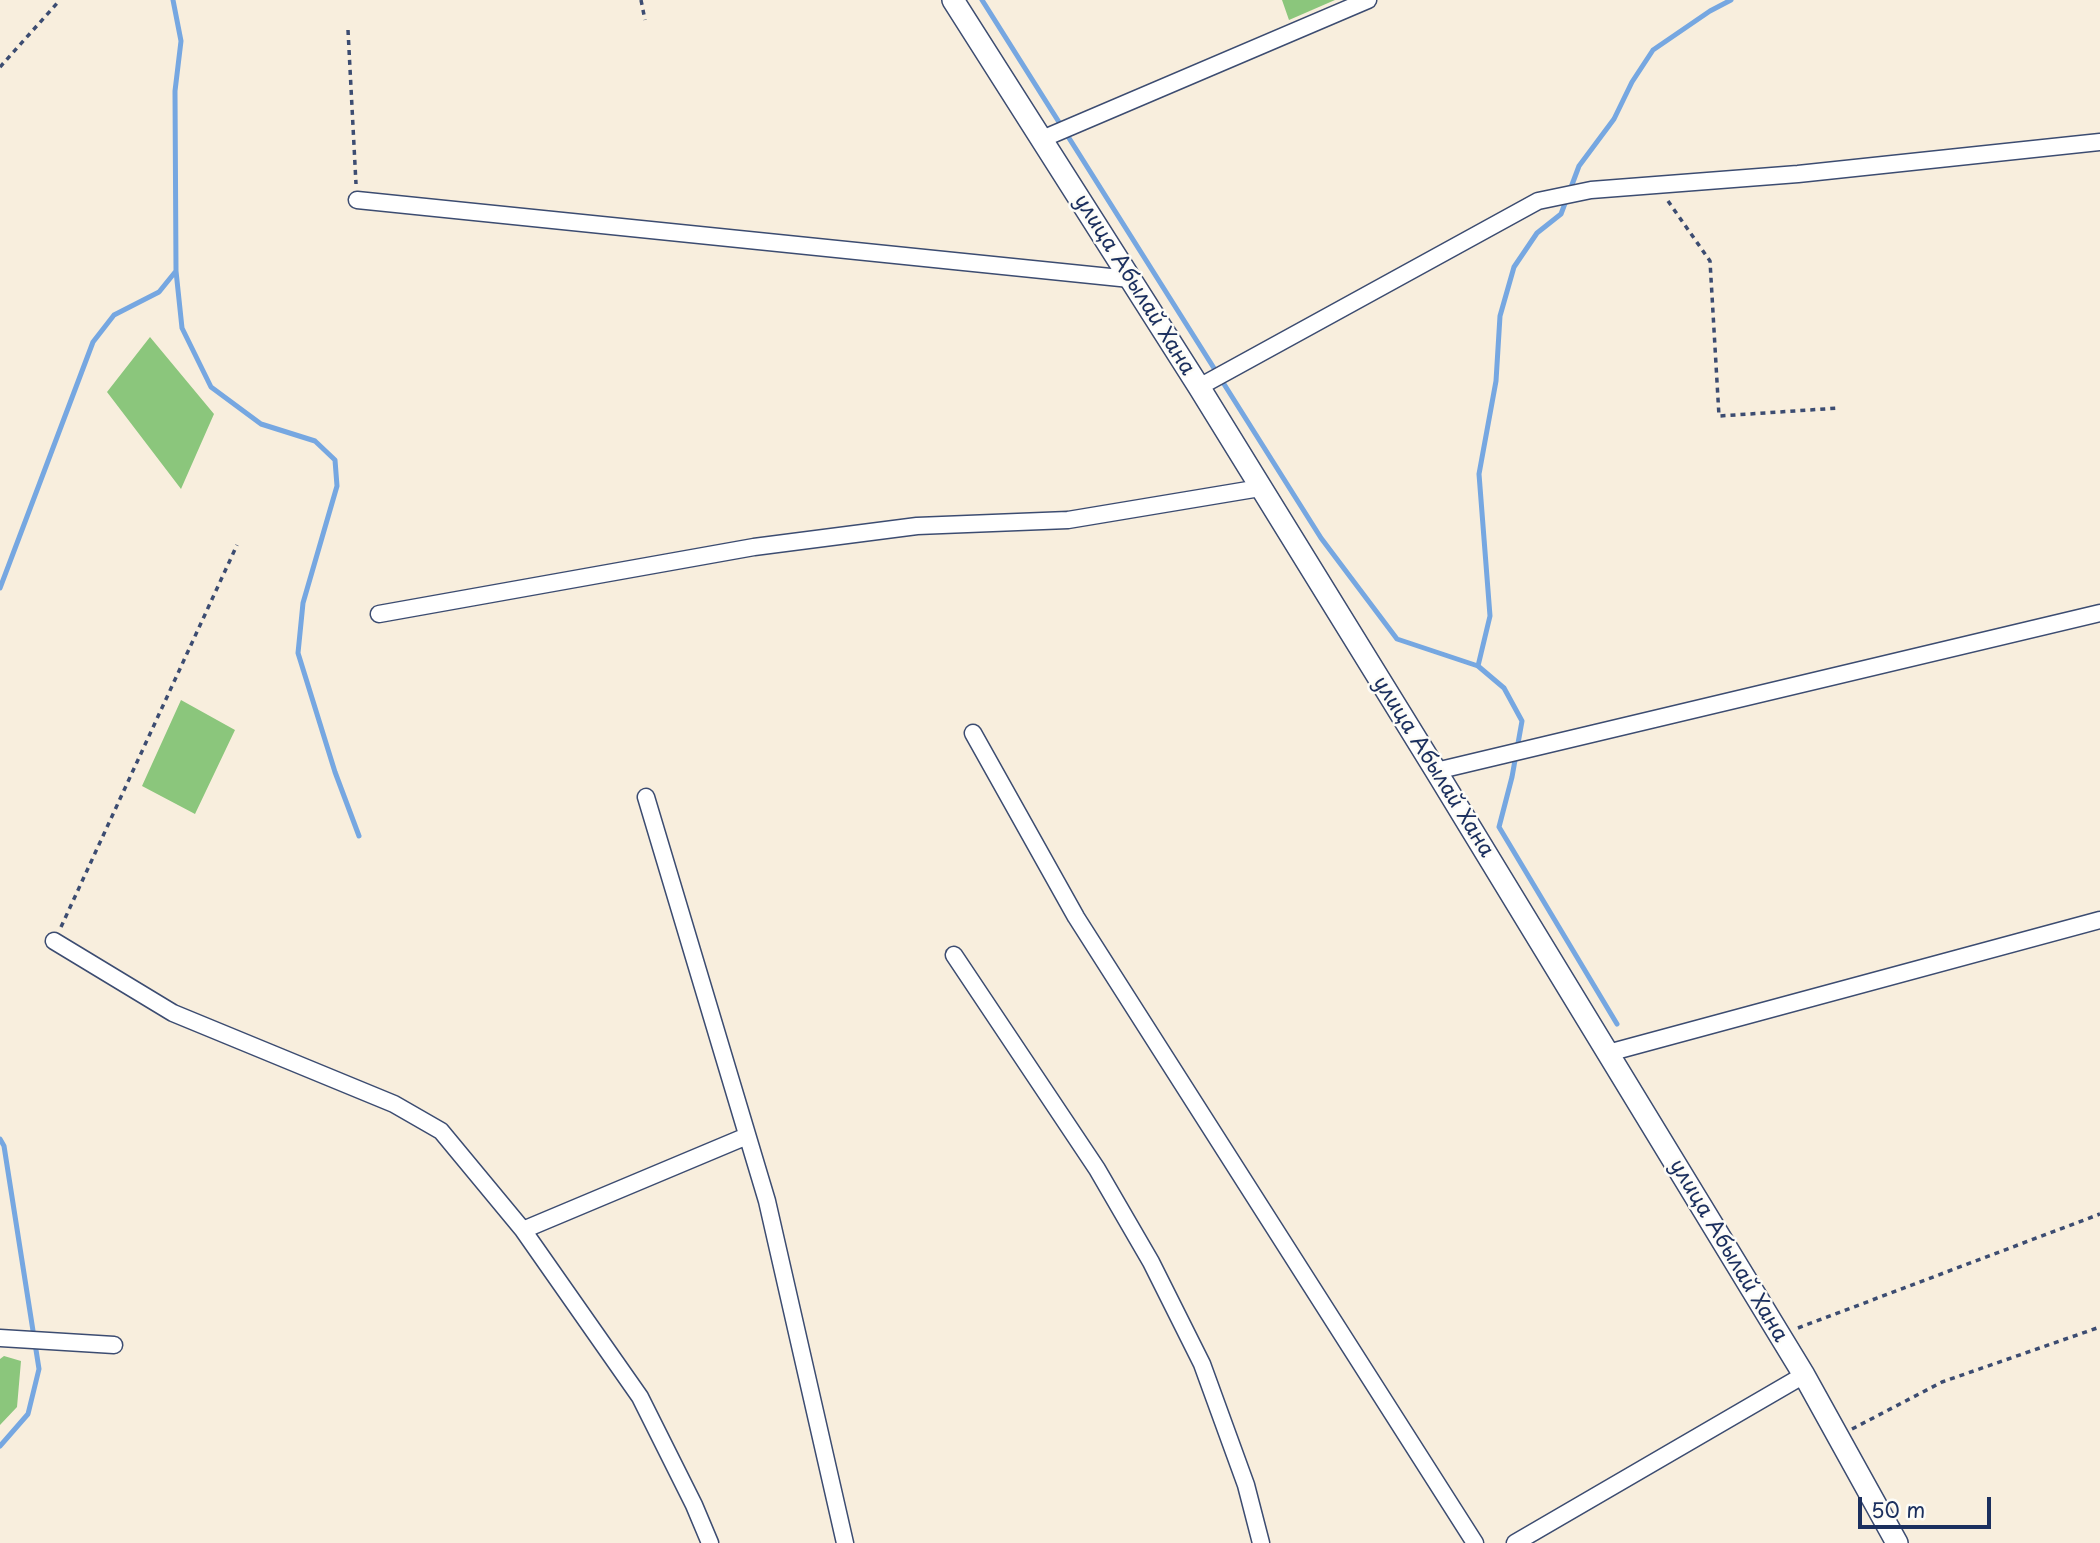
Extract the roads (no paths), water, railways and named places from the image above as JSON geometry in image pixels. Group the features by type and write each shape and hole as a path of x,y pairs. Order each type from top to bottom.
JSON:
{"main road":[{"name":"улица Абылай Хана","path":"953,0 1199,387 1436,771 1804,1375 1897,1543"}],"street":[{"path":"1042,139 1368,0"},
{"path":"1199,387 1538,201 1591,190 1798,174 2100,142"},
{"path":"357,200 1130,279"},
{"path":"379,614 754,547 917,526 1068,520 1260,488"},
{"path":"1436,771 2100,613"},
{"path":"973,733 1076,917 1475,1543"},
{"path":"646,797 767,1201 845,1543"},
{"path":"1608,1053 2100,920"},
{"path":"54,942 173,1013 394,1104 441,1131 523,1230 640,1397 710,1543"},
{"path":"954,955 1097,1169 1151,1262 1202,1364 1245,1485 1261,1543"},
{"path":"523,1230 747,1136"},
{"path":"0,1338 114,1345"},
{"path":"1515,1543 1804,1375"}],"waterway":[{"path":"0,588 93,342 114,315 159,292 176,271 175,91 181,41 173,0"},
{"path":"982,0 1321,538 1397,639 1478,666 1504,688 1522,721 1512,777 1499,827 1617,1024"},
{"path":"1478,666 1490,616 1479,474 1496,381 1500,316 1514,267 1537,233 1561,214 1579,166 1614,119 1632,82 1653,50 1731,0"},
{"path":"176,271 182,328 211,387 261,424 315,441 335,460 337,486 303,603 298,653 335,772 359,836"},
{"path":"0,1139 4,1146 39,1369 28,1414 0,1446"}]}
